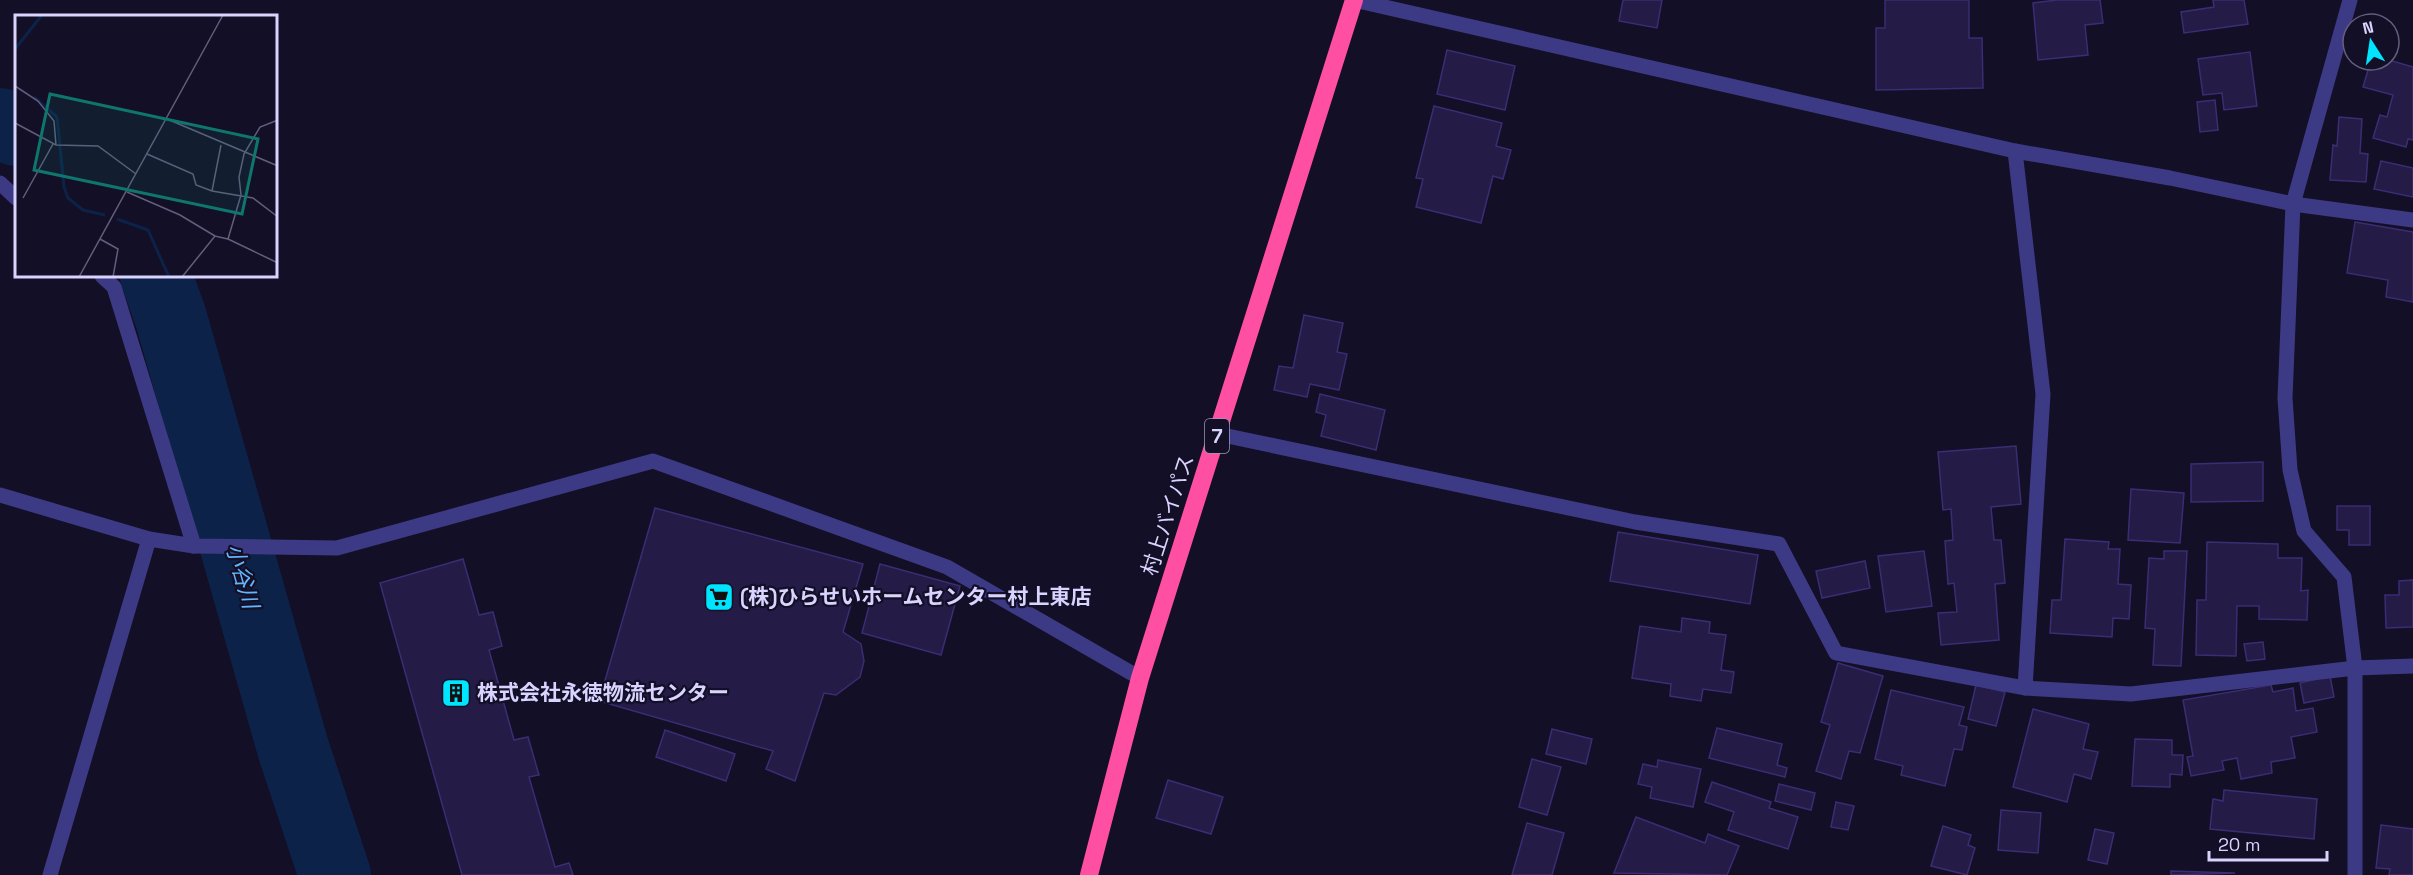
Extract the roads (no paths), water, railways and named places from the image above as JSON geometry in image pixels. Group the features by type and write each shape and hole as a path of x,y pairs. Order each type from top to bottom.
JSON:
{"highway":[{"name":"村上バイパス","path":"1089,875 1140,678 1354,0"}],"street":[{"path":"1354,0 2015,151 2170,178 2293,204 2413,220"},
{"path":"2350,0 2293,204 2285,398 2290,470 2304,531 2344,578 2355,668 2355,875"},
{"path":"2015,151 2043,394 2025,688"},
{"path":"0,183 15,197"},
{"path":"104,278 114,287 194,546"},
{"path":"1218,434 1635,522 1779,544 1836,653 2025,688 2131,694 2355,668 2413,666"},
{"path":"0,495 149,539 194,546 337,548 652,461 947,567 1140,678"},
{"path":"50,875 149,539"}],"waterway":[{"name":"小谷川","path":"0,124 15,130"},
{"name":"小谷川","path":"157,278 171,318 293,748 335,875"}],"place":[{"name":"(株)ひらせいホームセンター村上東店","path":"719,597"},
{"name":"株式会社永徳物流センター","path":"456,693"}]}
